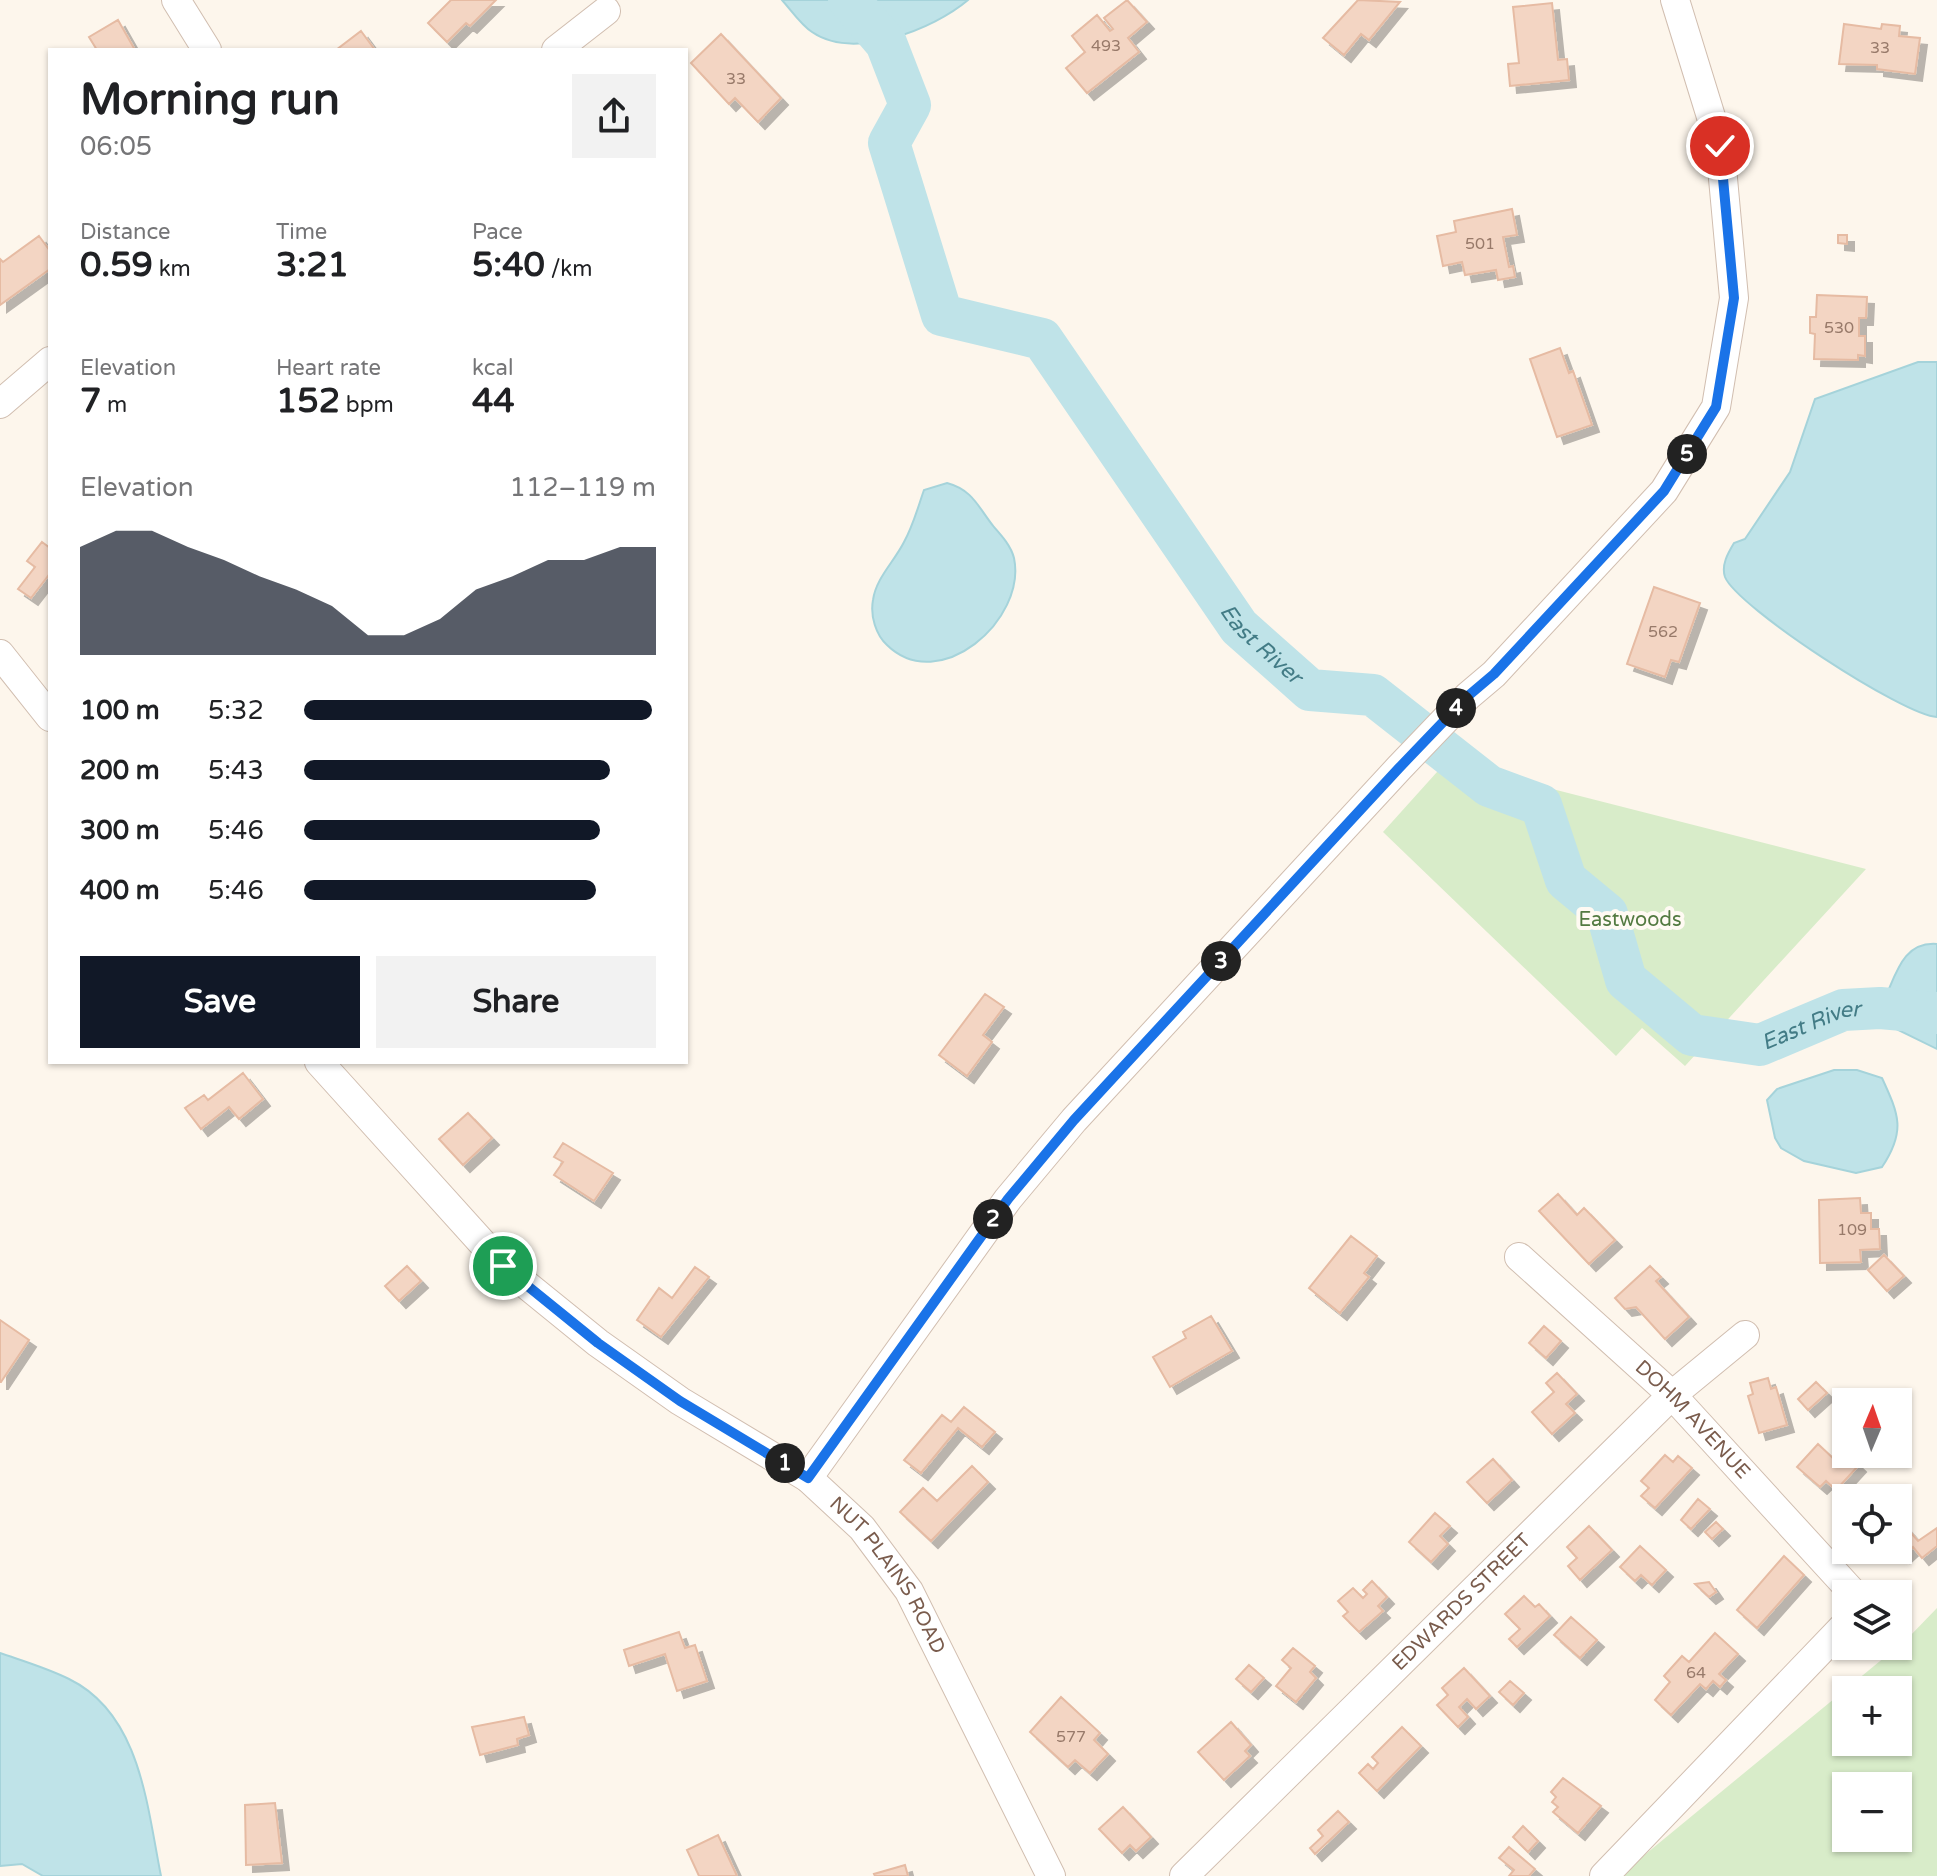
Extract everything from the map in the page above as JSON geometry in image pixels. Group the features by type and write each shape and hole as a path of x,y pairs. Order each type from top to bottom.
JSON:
{"street":[{"path":"176,0 206,48"},
{"path":"808,1478 1017,1188 1074,1120 1399,768 1468,696 1494,674 1664,491 1716,407 1734,298 1720,146 1675,0"},
{"path":"559,48 606,11"},
{"path":"0,404 48,363"},
{"path":"0,654 48,714"},
{"name":"NUT PLAINS ROAD","path":"321,1064 503,1266 598,1343 680,1401 808,1478 862,1528 909,1591 1051,1876"},
{"name":"DOHM AVENUE","path":"1519,1257 1672,1395 1841,1580"},
{"name":"EDWARDS STREET","path":"1184,1876 1672,1395 1745,1335"},
{"path":"1604,1876 1832,1639"}],"green space":[{"name":"Eastwoods","path":"1446,762 1866,869 1685,1066 1642,1028 1616,1056 1383,832"},
{"path":"1937,1608 1937,1876 1619,1876 1832,1701 1832,1756 1912,1756 1912,1676 1862,1676 1881,1660 1912,1660 1912,1634"}],"water":[{"path":"782,0 968,0 915,31 871,42 849,43 829,40 812,32"},
{"path":"1918,362 1937,362 1937,717 1892,699 1823,658 1736,592 1724,573 1726,559 1734,543 1745,539 1790,472 1815,399"},
{"path":"947,483 969,495 1006,541 1014,558 1014,582 1007,605 993,626 975,644 953,656 931,662 908,658 887,645 877,631 872,606 881,577 907,536 924,490"},
{"path":"1937,944 1937,1049 1884,1023 1880,1008 1906,956 1924,945"},
{"path":"1834,1070 1857,1070 1882,1078 1896,1113 1897,1133 1882,1167 1856,1173 1804,1161 1781,1148 1775,1138 1767,1100 1777,1089"},
{"path":"0,1653 69,1679 93,1695 112,1715 137,1765 161,1876 43,1876 22,1864 0,1866"}],"building":[{"path":"451,0 496,0 470,26 466,23 447,42 428,23"},
{"path":"1127,0 1147,22 1128,38 1139,52 1087,93 1066,68 1085,52 1072,36 1097,15 1110,31 1113,29 1104,18"},
{"path":"1358,0 1400,2 1369,40 1361,34 1344,55 1323,38"},
{"path":"1552,3 1558,60 1567,59 1569,80 1510,86 1508,64 1519,63 1513,7"},
{"path":"118,20 134,48 96,48 89,37"},
{"path":"1844,24 1881,29 1882,24 1900,26 1899,36 1920,38 1915,74 1877,69 1877,65 1839,64"},
{"path":"361,31 374,48 339,48"},
{"path":"721,34 781,98 758,122 735,98 729,104 691,63"},
{"path":"1512,209 1517,235 1503,237 1509,267 1513,266 1515,277 1498,280 1496,270 1465,275 1462,262 1443,266 1437,236 1456,232 1454,221"},
{"path":"1838,235 1847,235 1847,244 1838,243"},
{"path":"39,236 48,248 48,270 0,305 0,259 3,262"},
{"path":"1817,295 1867,297 1866,318 1859,318 1859,336 1865,336 1865,356 1858,355 1858,360 1814,359 1815,334 1810,333 1810,317 1816,317"},
{"path":"1560,348 1569,373 1573,371 1592,425 1557,437 1530,359"},
{"path":"42,542 48,546 48,576 31,598 18,589 35,567 27,561"},
{"path":"1654,587 1700,603 1679,662 1671,660 1665,677 1627,664"},
{"path":"985,994 1004,1007 983,1035 992,1042 967,1076 939,1055"},
{"path":"243,1073 263,1099 239,1119 229,1107 201,1129 185,1108 204,1095 208,1100"},
{"path":"468,1113 492,1138 463,1165 439,1139"},
{"path":"563,1143 613,1173 594,1201 554,1175 563,1162 554,1157"},
{"path":"1558,1194 1577,1215 1584,1208 1615,1240 1589,1264 1539,1211"},
{"path":"1860,1198 1861,1213 1871,1213 1871,1229 1879,1229 1880,1249 1860,1250 1861,1262 1820,1263 1819,1200"},
{"path":"1351,1236 1377,1256 1364,1273 1369,1277 1340,1313 1309,1288"},
{"path":"1884,1255 1904,1276 1887,1291 1868,1270"},
{"path":"407,1266 421,1281 399,1301 385,1286"},
{"path":"1650,1266 1661,1277 1656,1281 1689,1317 1665,1339 1636,1307 1625,1309 1615,1298"},
{"path":"695,1267 709,1277 661,1337 637,1320 659,1288 672,1298"},
{"path":"1211,1316 1232,1351 1170,1387 1153,1357 1186,1338 1183,1332"},
{"path":"0,1320 29,1340 1,1382 0,1382"},
{"path":"1544,1326 1561,1341 1546,1358 1529,1343"},
{"path":"1557,1373 1577,1394 1566,1404 1575,1413 1552,1434 1532,1412 1554,1392 1546,1383"},
{"path":"1768,1378 1771,1389 1776,1387 1787,1425 1759,1433 1748,1396 1753,1394 1750,1383"},
{"path":"1816,1382 1827,1393 1808,1410 1798,1399"},
{"path":"964,1407 995,1432 982,1447 958,1428 921,1473 904,1460 942,1415 951,1422"},
{"path":"1818,1444 1832,1457 1832,1468 1856,1468 1842,1484 1832,1486 1826,1481 1820,1487 1797,1467"},
{"path":"1665,1455 1673,1462 1678,1456 1692,1468 1655,1508 1641,1496 1649,1488 1641,1481"},
{"path":"1493,1459 1512,1480 1487,1503 1467,1482"},
{"path":"972,1466 988,1482 931,1541 900,1512 923,1488 937,1501"},
{"path":"1698,1499 1710,1509 1691,1529 1681,1520"},
{"path":"1435,1513 1450,1526 1440,1536 1448,1544 1431,1562 1409,1542"},
{"path":"1716,1522 1723,1529 1712,1539 1705,1532"},
{"path":"1589,1526 1612,1550 1580,1580 1568,1566 1577,1558 1567,1547"},
{"path":"1937,1528 1937,1546 1922,1558 1913,1547 1912,1534 1918,1541"},
{"path":"1640,1546 1666,1570 1652,1585 1641,1575 1635,1581 1620,1567"},
{"path":"1784,1556 1804,1575 1757,1628 1737,1610"},
{"path":"1372,1581 1387,1597 1378,1606 1383,1611 1359,1632 1343,1616 1348,1612 1338,1601 1353,1588 1363,1598 1367,1594 1363,1590"},
{"path":"1709,1582 1716,1592 1709,1597 1695,1584"},
{"path":"1524,1596 1535,1607 1539,1604 1550,1616 1517,1647 1509,1639 1520,1629 1505,1614"},
{"path":"1571,1617 1597,1640 1580,1658 1554,1635"},
{"path":"679,1632 685,1648 695,1645 707,1681 677,1691 665,1654 629,1666 624,1650"},
{"path":"1715,1633 1738,1654 1719,1674 1726,1680 1720,1687 1713,1681 1706,1689 1700,1684 1671,1715 1655,1700 1670,1682 1664,1676 1682,1656 1689,1662"},
{"path":"1293,1648 1315,1666 1310,1672 1316,1678 1296,1702 1276,1686 1291,1668 1282,1660"},
{"path":"1249,1665 1264,1678 1251,1692 1236,1679"},
{"path":"1464,1668 1490,1696 1476,1709 1467,1699 1459,1707 1468,1717 1458,1727 1437,1705 1448,1695 1442,1688"},
{"path":"1510,1681 1524,1693 1513,1705 1499,1692"},
{"path":"1061,1697 1100,1733 1094,1740 1108,1754 1090,1773 1075,1760 1068,1767 1030,1732"},
{"path":"524,1717 529,1735 517,1739 518,1745 480,1755 472,1727"},
{"path":"1231,1722 1251,1745 1245,1751 1250,1756 1224,1780 1198,1752"},
{"path":"1402,1727 1421,1746 1377,1791 1359,1773 1368,1764 1373,1769 1378,1763 1372,1757"},
{"path":"1563,1778 1601,1806 1578,1833 1553,1812 1558,1807 1552,1802 1556,1797 1551,1792"},
{"path":"275,1803 282,1863 246,1865 245,1805"},
{"path":"1123,1807 1151,1837 1136,1851 1130,1845 1122,1853 1099,1829"},
{"path":"1338,1811 1349,1822 1315,1854 1310,1848 1323,1836 1318,1830"},
{"path":"1523,1826 1538,1841 1528,1852 1513,1837"},
{"path":"718,1835 737,1876 699,1876 687,1850"},
{"path":"1509,1847 1535,1869 1529,1876 1509,1876 1514,1870 1499,1858"},
{"path":"905,1865 908,1876 874,1874"}],"waterway":[{"name":"East River","path":"849,0 886,43 910,105 889,143 942,315 1042,339 1239,627 1310,690 1373,695 1489,786 1541,805 1566,880 1607,914 1626,980 1692,1035 1760,1045 1843,1010 1880,1008 1937,1013"}],"route":[{"path":"503,1266 598,1343 680,1401 808,1478 1008,1199 1074,1120 1399,768 1468,696 1494,674 1664,491 1716,407 1734,298 1720,146"}]}
